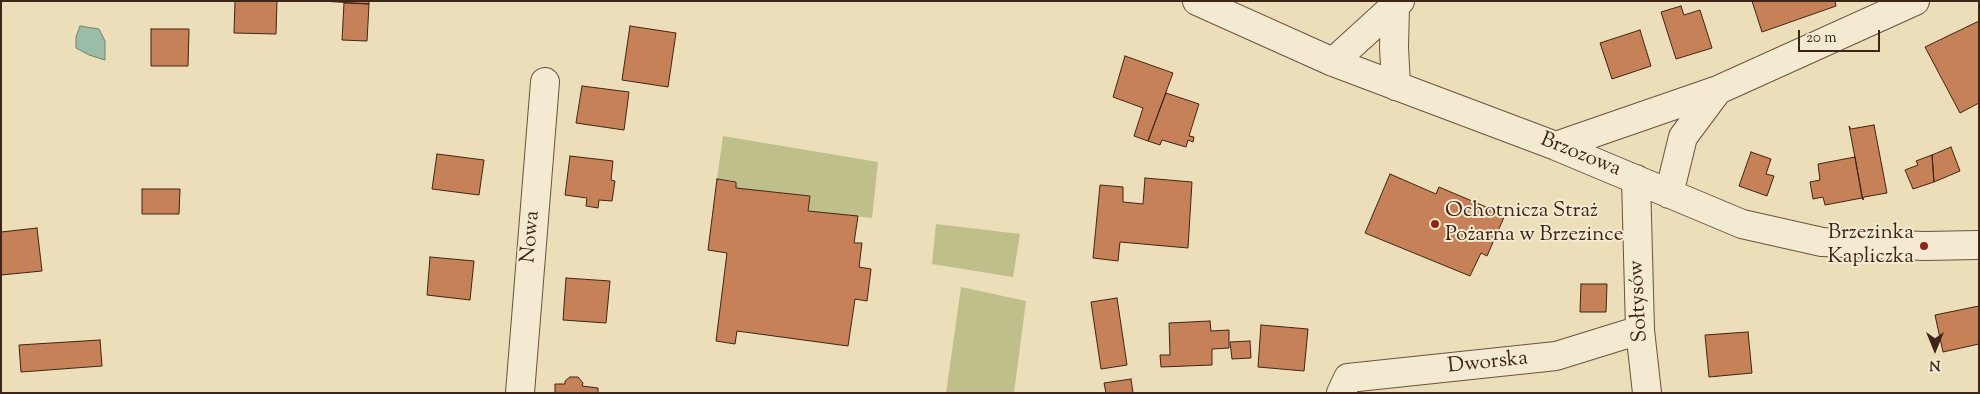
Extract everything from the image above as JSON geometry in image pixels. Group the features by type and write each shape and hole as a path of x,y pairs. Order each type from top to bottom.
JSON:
{"street":[{"name":"Brzozowa","path":"1197,1 1333,62 1556,146 1742,224 1822,242 1924,246 1979,245"},
{"path":"1556,146 1718,90 1915,1"},
{"path":"1333,62 1398,3"},
{"path":"1396,86 1394,47 1398,3"},
{"name":"Nowa","path":"520,393 545,82"},
{"path":"1669,194 1683,137 1718,90"},
{"name":"Sołtysów","path":"1636,179 1640,330 1646,393"},
{"name":"Dworska","path":"1341,393 1348,378 1556,356 1640,330"}],"green space":[{"path":"723,136 878,162 872,218 808,211 810,196 736,188 736,181 717,179"},
{"path":"936,224 1020,234 1013,277 932,264"},
{"path":"961,287 1026,301 1014,393 946,393"}],"shaded area":[{"path":"80,26 99,29 105,41 105,60 76,48 76,37"}],"building":[{"path":"235,1 277,1 276,34 234,33"},
{"path":"322,1 369,1 369,4"},
{"path":"1752,1 1835,1 1836,6 1762,32"},
{"path":"344,3 369,4 367,41 342,40"},
{"path":"1681,6 1684,15 1700,10 1712,48 1676,59 1661,12"},
{"path":"1979,21 1979,103 1960,113 1925,47"},
{"path":"630,26 676,33 668,87 622,80"},
{"path":"151,29 189,29 188,66 151,66"},
{"path":"1640,30 1651,66 1612,79 1600,43"},
{"path":"1125,56 1173,73 1148,141 1134,136 1143,108 1113,97"},
{"path":"582,86 629,92 624,130 576,123"},
{"path":"1166,93 1199,104 1189,136 1194,137 1193,142 1188,140 1186,147 1162,140 1160,145 1148,141"},
{"path":"1874,125 1887,193 1864,197 1863,200 1849,126 1851,129"},
{"path":"1951,147 1960,171 1934,182 1932,155"},
{"path":"1751,152 1771,159 1766,174 1774,176 1767,196 1739,186"},
{"path":"437,154 484,160 479,195 432,189"},
{"path":"1932,155 1934,182 1913,189 1905,170 1918,165 1916,161"},
{"path":"570,156 613,161 611,180 615,181 612,201 599,200 598,208 586,206 587,198 565,195"},
{"path":"1855,157 1862,198 1825,205 1823,197 1813,199 1810,182 1820,180 1818,164"},
{"name":"Ochotnicza Straż Pożarna w Brzezince","path":"1390,174 1436,194 1439,187 1505,215 1487,256 1481,253 1470,276 1365,233"},
{"path":"1145,178 1192,182 1188,248 1120,242 1118,261 1093,258 1100,185 1123,187 1123,202 1143,204"},
{"path":"717,179 736,182 736,188 810,196 808,211 858,216 854,243 862,243 859,267 871,269 867,301 855,299 848,346 737,331 735,344 716,341 727,253 708,250"},
{"path":"142,189 180,189 179,214 142,214"},
{"path":"37,228 42,271 1,275 1,232"},
{"path":"430,257 474,261 470,300 427,295"},
{"path":"566,278 610,281 606,323 563,320"},
{"path":"1581,284 1607,284 1606,312 1580,312"},
{"path":"1117,298 1127,365 1101,369 1091,302"},
{"path":"1979,306 1979,344 1943,352 1935,315"},
{"path":"1210,321 1211,331 1229,330 1229,348 1212,349 1212,365 1161,367 1160,355 1170,355 1169,323"},
{"path":"1261,325 1308,329 1304,371 1258,367"},
{"path":"1748,332 1752,373 1709,377 1705,335"},
{"path":"100,340 102,366 21,372 19,345"},
{"path":"1250,341 1251,358 1232,359 1230,342"},
{"path":"570,377 578,377 583,383 582,386 598,388 598,393 555,393 555,384 565,384 565,381"},
{"path":"1131,379 1133,393 1106,393 1104,383"}],"place":[{"name":"Ochotnicza Straż Pożarna w Brzezince","path":"1435,224"},
{"name":"Brzezinka Kapliczka","path":"1924,246"}]}
